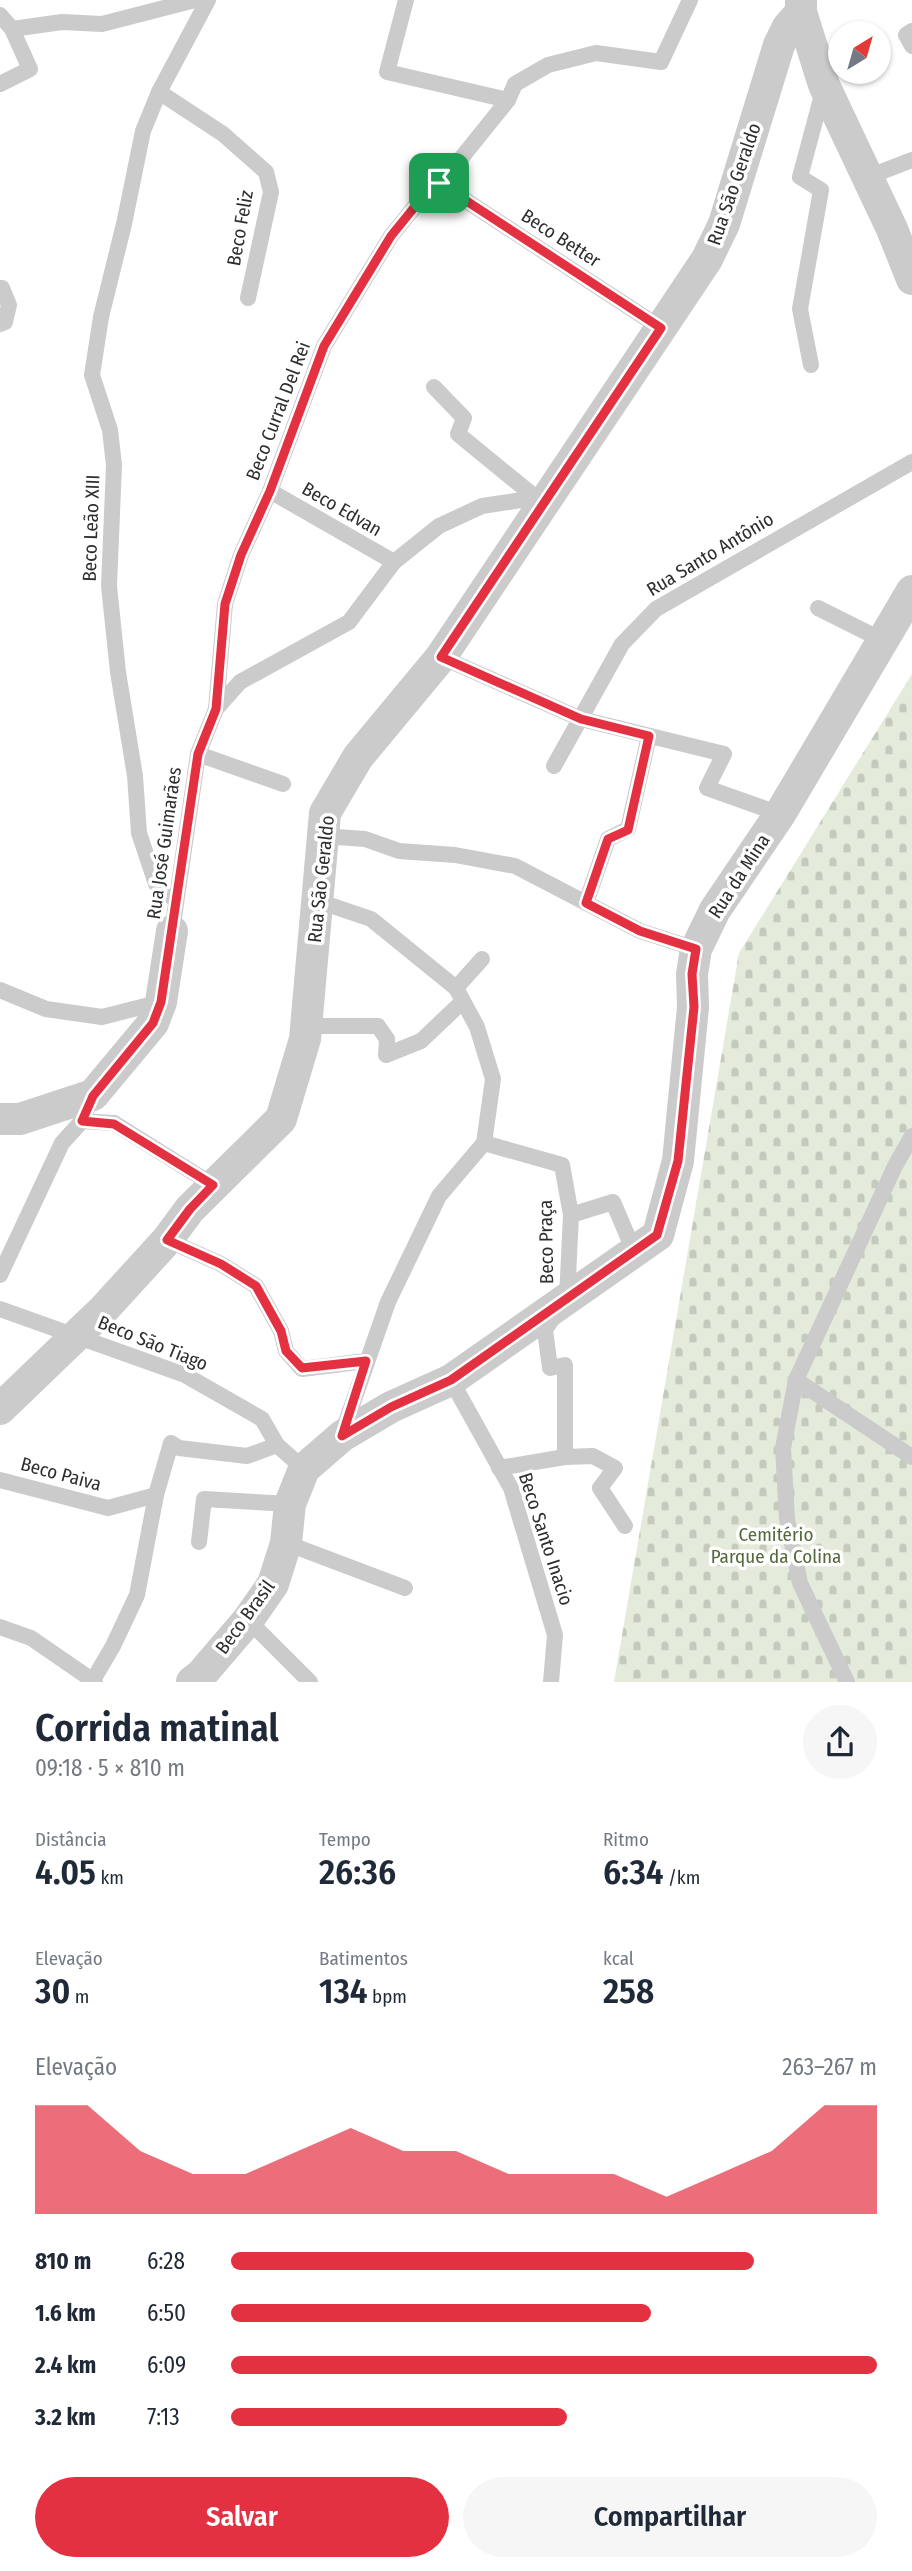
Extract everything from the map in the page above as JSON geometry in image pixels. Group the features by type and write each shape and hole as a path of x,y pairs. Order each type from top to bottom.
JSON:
{"street":[{"path":"801,6 824,85 912,279"},
{"name":"Rua São Geraldo","path":"0,1409 76,1336 167,1240 190,1209 281,1119 305,1039 325,813 358,757 441,657 541,496 707,259 724,224 779,45 801,6"},
{"name":"Rua da Mina","path":"646,1243 678,1161 694,1007 692,974 696,949 715,910 779,814 912,591"},
{"path":"0,1119 20,1119 88,1108 153,1023 161,1002 172,931"},
{"name":"Beco Brasil","path":"199,1680 248,1620 273,1584 286,1543 290,1504 304,1469 342,1436 391,1407 451,1380 646,1243"}],"lane":[{"path":"12,29 62,22 102,24 195,0"},
{"name":"Beco Leão XIII","path":"175,900 156,884 139,833 135,776 118,672 109,586 114,465 110,430 92,375 101,317 143,131 159,92 208,0"},
{"path":"406,0 387,72 508,100"},
{"name":"Beco Curral Del Rei","path":"216,709 225,604 241,555 270,491 324,346 391,236 421,199 446,177 508,100 515,84 548,65 596,53 661,62 690,0"},
{"path":"0,15 12,29 30,69 0,84"},
{"path":"912,32 906,35 912,46"},
{"path":"811,365 800,309 821,190 800,177 824,85"},
{"name":"Beco Feliz","path":"159,92 223,134 266,173 271,192 248,298"},
{"path":"868,177 912,160"},
{"name":"Beco Better","path":"439,183 661,328"},
{"path":"0,288 9,305 2,323"},
{"path":"434,387 464,418 458,434 541,496"},
{"name":"Rua Santo Antônio","path":"554,766 622,644 656,608 912,462"},
{"name":"Beco Edvan","path":"270,491 394,562"},
{"name":"Rua José Guimarães","path":"172,931 198,754 216,709 240,682 349,622 394,562 439,526 482,506 541,496"},
{"path":"818,608 882,640"},
{"path":"441,657 581,719 724,754 707,788 779,814"},
{"path":"586,903 608,839 628,830 649,736"},
{"path":"198,754 283,785"},
{"path":"323,836 365,839 399,850 455,855 515,866 640,931 696,949"},
{"path":"318,901 371,919 459,994 477,1027 493,1079 484,1143 439,1196 388,1302 342,1436"},
{"path":"306,1026 378,1026 387,1040 386,1055 421,1041 459,994 482,958"},
{"path":"0,990 47,1009 102,1017 161,1002"},
{"path":"0,1275 62,1143 88,1108 213,1185"},
{"path":"847,1682 800,1583 787,1519 783,1448 796,1380 895,1166 912,1136"},
{"name":"Beco Praça","path":"484,1143 562,1165 571,1215 568,1296 545,1329 550,1368 565,1366 565,1457"},
{"path":"571,1215 613,1202 646,1243"},
{"path":"167,1240 221,1264 256,1286 281,1331 286,1351 302,1368 366,1361"},
{"name":"Beco São Tiago","path":"0,1310 185,1375 262,1419 277,1445 304,1469"},
{"name":"Beco Santo Inacio","path":"451,1380 511,1488 555,1635 551,1682"},
{"path":"796,1380 912,1457"},
{"path":"0,1628 31,1638 94,1681 137,1595 156,1495 171,1443 179,1448 247,1456 277,1445"},
{"path":"499,1468 593,1455 615,1468 600,1488 625,1526"},
{"name":"Beco Paiva","path":"0,1480 108,1508 156,1495"},
{"path":"199,1542 204,1499 290,1504"},
{"path":"286,1543 405,1588"},
{"path":"248,1620 310,1682"}],"green space":[{"name":"Cemitério Parque da Colina","path":"912,674 912,1682 614,1682 739,953"}],"route":[{"path":"439,183 661,328 441,657 581,719 649,736 628,830 608,839 586,903 640,931 696,949 692,974 694,1007 678,1161 657,1235 451,1380 391,1407 342,1436 366,1361 302,1368 286,1351 281,1331 256,1286 221,1264 167,1240 190,1209 213,1185 114,1124 82,1121 93,1096 153,1023 161,1002 198,754 216,709 225,604 241,555 270,491 324,346 391,236 421,199 439,183"}]}
